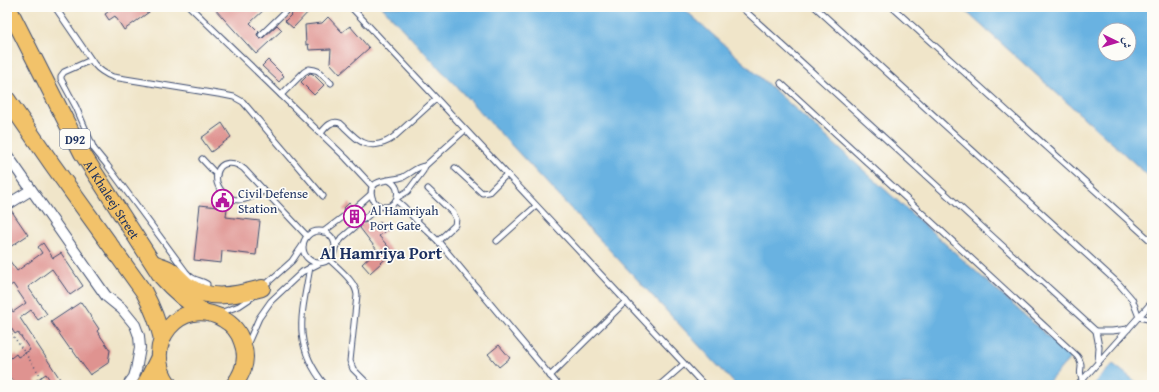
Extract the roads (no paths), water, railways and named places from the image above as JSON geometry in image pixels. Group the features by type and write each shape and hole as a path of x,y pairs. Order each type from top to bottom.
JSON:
{"main road":[{"name":"Al Khaleej Street","path":"8,7 82,153 162,276 180,297 209,314 226,320 235,329 241,340 244,358"},
{"name":"Al Khaleej Street","path":"7,99 144,292 152,306 162,339"},
{"path":"154,264 168,269 190,287 206,294 221,296 262,288"},
{"path":"169,385 161,373 158,359 158,352 162,339 169,328 179,319 191,314 209,314"},
{"path":"234,385 242,372 244,358"},
{"path":"244,358 251,385"},
{"path":"145,385 158,359"}],"street":[{"path":"7,155 106,296 122,309 138,331 140,342 136,370 134,377 128,385"},
{"path":"7,206 31,190"}],"lane":[{"path":"55,7 96,67 101,71 113,77 224,95 238,99 247,106 323,196"},
{"path":"190,7 346,158 373,187"},
{"path":"261,35 290,7"},
{"path":"351,7 704,385"},
{"path":"741,7 1096,331 1099,347 1098,364"},
{"path":"815,7 1119,284 1132,298 1139,317"},
{"path":"892,7 1152,242"},
{"path":"91,60 64,72 61,76 61,79 76,107 91,143 98,155 186,272 192,278 207,284 206,294"},
{"path":"281,95 304,72 309,69 318,71 331,83"},
{"path":"781,83 1077,356 1081,364 1080,375 1083,380"},
{"path":"320,134 330,124 333,122 338,122 363,142 374,144 385,142 395,136 436,99"},
{"path":"364,219 379,206 392,205 397,198 408,191 425,166 465,130"},
{"path":"202,159 217,175"},
{"path":"264,191 246,199 233,199 228,197 219,187 217,175 220,168 226,164 239,164 308,236"},
{"path":"354,209 371,194 373,187 380,181 402,177 421,166 425,166"},
{"path":"455,168 482,193 489,192 507,174"},
{"path":"388,180 395,185 397,189 397,198 404,207 418,223 438,241 558,385"},
{"path":"428,189 453,213 456,219 455,225 438,241"},
{"path":"371,194 374,201 379,206"},
{"path":"497,241 536,206"},
{"path":"323,232 347,214"},
{"path":"335,247 342,238 357,225"},
{"path":"209,314 232,309 251,298 292,261 308,236 314,232 323,232 333,239 335,252 330,260 310,267 302,272 271,301 256,323 244,358"},
{"path":"303,245 306,258 318,264"},
{"path":"330,260 353,284 357,291 350,362 353,369 369,385"},
{"path":"310,267 302,318 302,337 308,357 315,371 325,385"},
{"path":"550,376 626,301"},
{"path":"1078,385 1152,302"},
{"path":"1139,317 1152,320"},
{"path":"1096,331 1128,330"},
{"path":"660,385 684,364"}],"water":[{"path":"382,7 682,7 1071,357 1046,385 736,385"},
{"path":"961,7 1152,7 1152,179"},
{"path":"1113,364 1140,385 1092,385"}],"place":[{"name":"Civil Defense Station","path":"223,200"},
{"name":"Al Hamriyah Port Gate","path":"355,217"}],"district":[{"name":"Al Hamriya Port","path":"381,252"}]}
